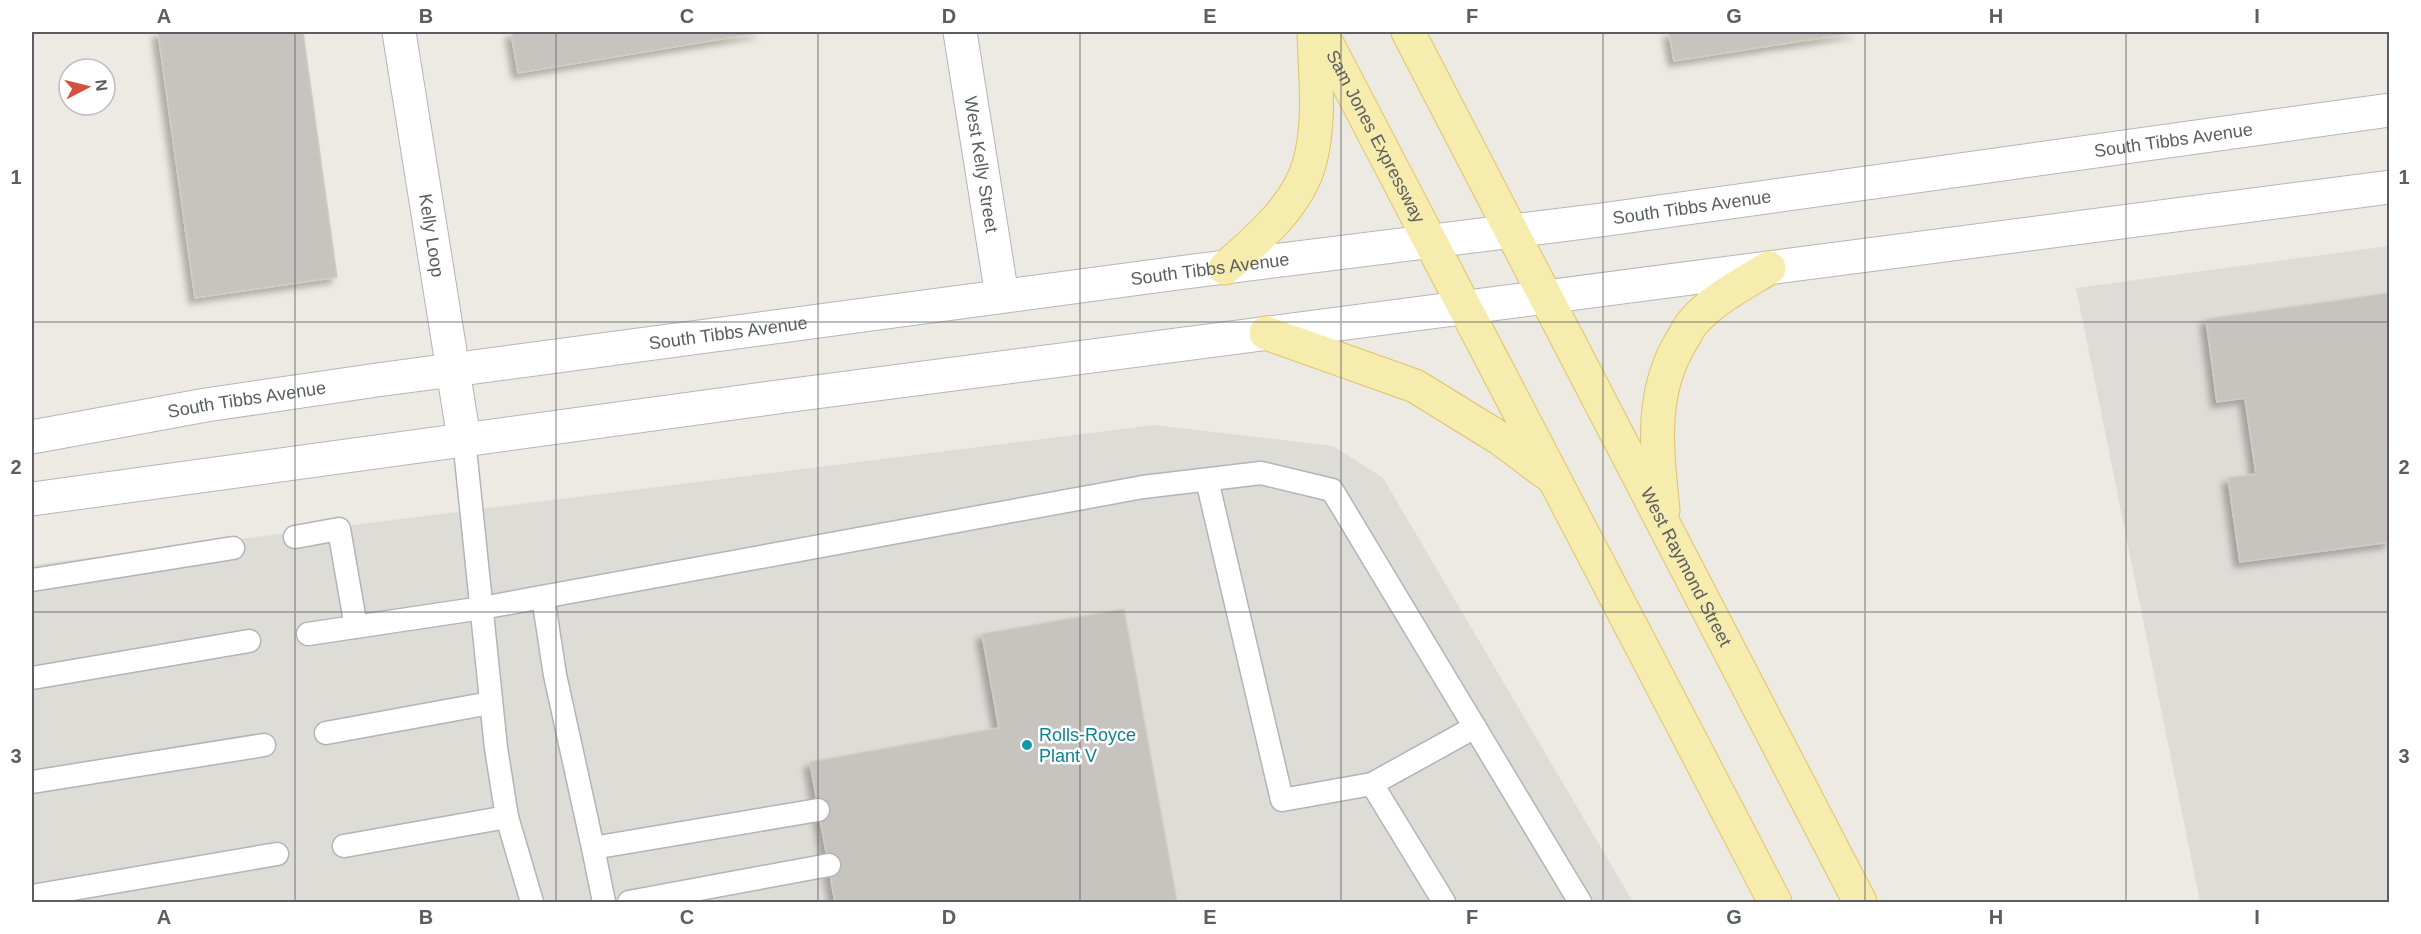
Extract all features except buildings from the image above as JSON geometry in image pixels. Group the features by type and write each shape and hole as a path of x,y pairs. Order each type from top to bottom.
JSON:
{"main road":[{"name":"Kelly Loop","path":"399,32 464,439"},
{"name":"West Kelly Street","path":"960,32 1002,297"},
{"path":"1225,268 1278,217 1299,187 1310,162 1316,131 1314,32"},
{"name":"Sam Jones Expressway","path":"1322,32 1432,243"},
{"path":"1408,32 1512,231"},
{"name":"South Tibbs Avenue","path":"32,437 206,405 453,370 1225,268 1432,243 2390,110"},
{"path":"32,499 464,439 2390,187"},
{"name":"West Raymond Street","path":"1512,231 1860,903"},
{"path":"1432,243 1775,903"},
{"path":"1664,526 1658,451 1659,416 1660,393 1670,359 1693,322 1726,293 1769,268"},
{"path":"1266,333 1415,386 1501,439 1555,480"}],"lane":[{"path":"464,439 490,703 507,817 532,903"},
{"path":"308,634 482,608 1143,487 1261,473 1332,490 1580,903"},
{"path":"1207,480 1282,800 1372,784 1475,727"},
{"path":"295,537 339,529 357,627"},
{"path":"32,580 233,548"},
{"path":"543,597 555,675 604,903"},
{"path":"32,678 249,641"},
{"path":"326,733 490,703"},
{"path":"32,782 264,745"},
{"path":"1372,784 1444,903"},
{"path":"593,848 818,810"},
{"path":"344,846 507,817"},
{"path":"32,896 277,854"},
{"path":"629,903 829,865"}],"shaded area":[{"path":"2389,246 2389,902 2200,902 2076,288"},
{"path":"1154,425 1333,446 1383,478 1633,902 32,902 32,565"}],"place":[{"name":"Rolls-Royce Plant V","path":"1027,745"}]}
